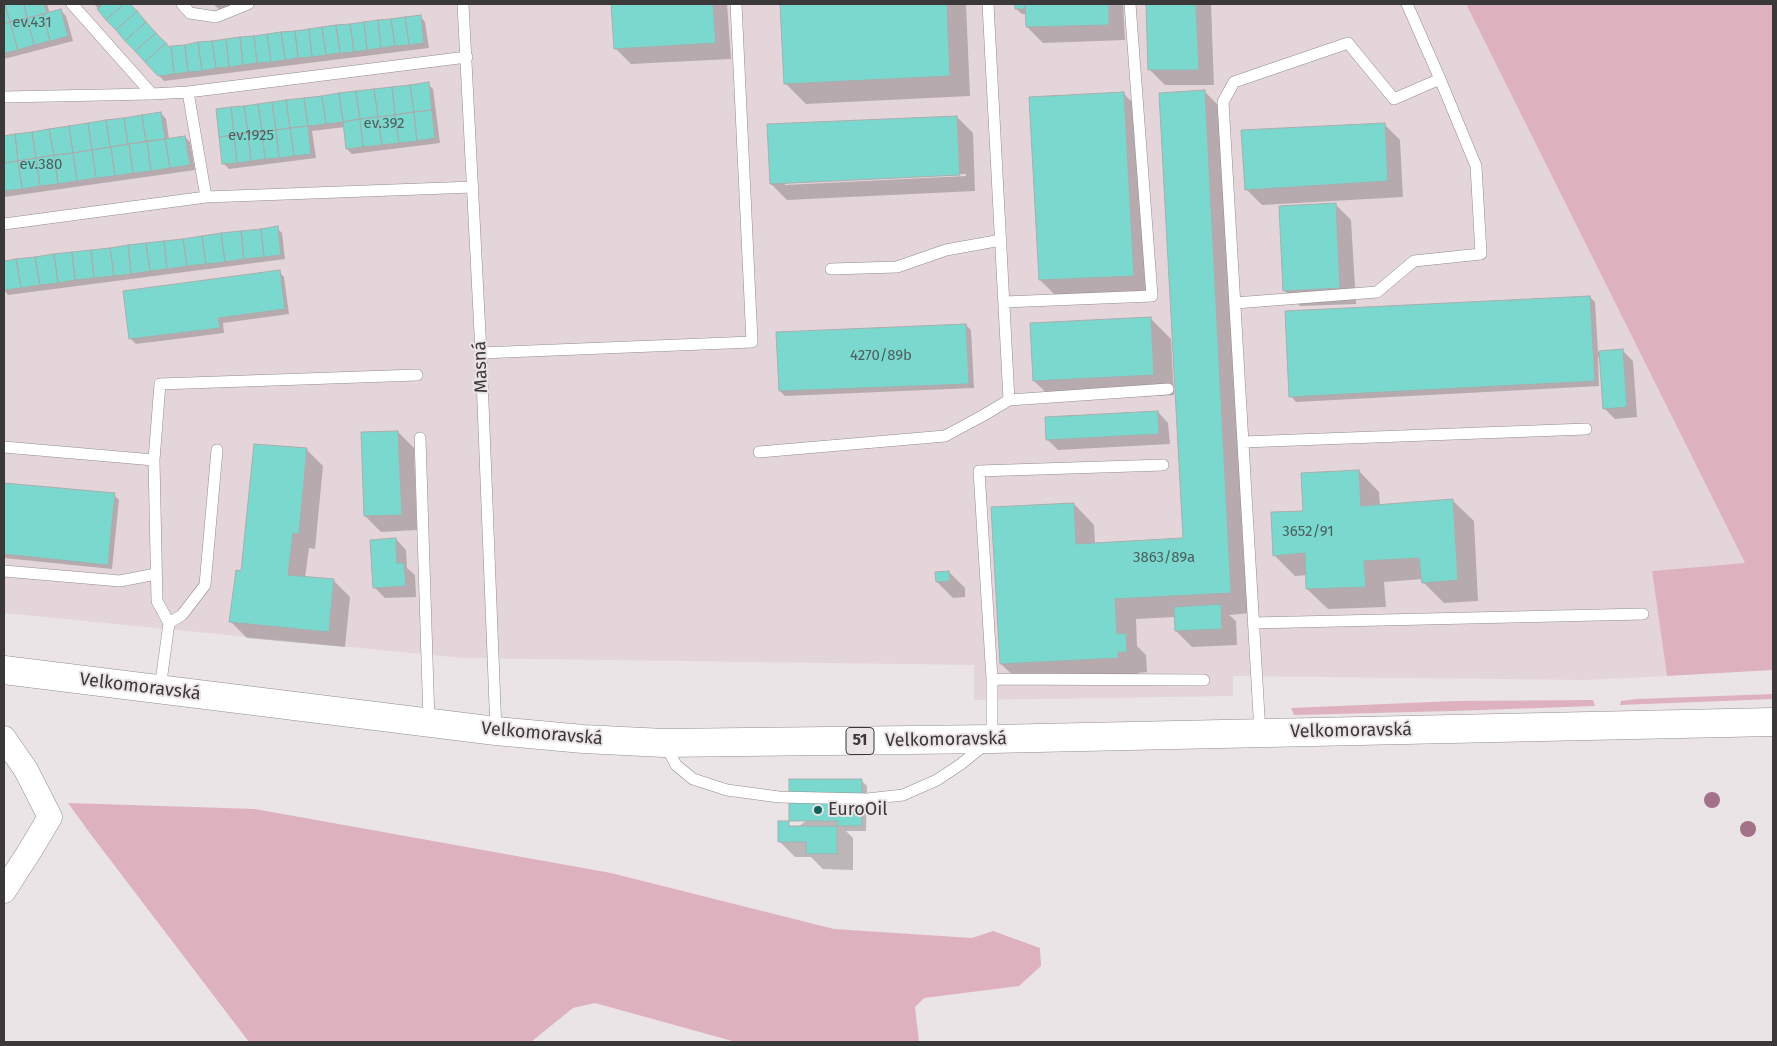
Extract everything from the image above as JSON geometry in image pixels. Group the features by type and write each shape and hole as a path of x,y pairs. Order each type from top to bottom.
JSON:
{"main road":[{"name":"Velkomoravská","path":"4,670 496,731 583,740 664,743 992,739 1773,722"}],"street":[{"path":"4,738 26,770 50,817 4,891"}],"lane":[{"path":"72,4 152,94"},
{"path":"182,4 190,13 216,17 248,4"},
{"name":"Masná","path":"463,4 481,352 496,731"},
{"path":"481,352 752,342 736,4"},
{"path":"988,4 1009,400"},
{"path":"1004,302 1152,296 1130,4"},
{"path":"1236,303 1377,292 1414,261 1481,254 1476,166 1407,4"},
{"path":"1260,733 1223,102 1234,82 1348,44 1394,99 1440,79"},
{"path":"4,97 188,92 467,57"},
{"path":"188,92 206,197"},
{"path":"4,224 206,197 473,187"},
{"path":"831,269 897,267 946,250 1001,240"},
{"path":"160,689 169,623 157,601 154,460 160,384 417,376"},
{"path":"759,452 944,436 1009,400 1168,389"},
{"path":"1243,442 1586,429"},
{"path":"420,438 429,722"},
{"path":"4,447 154,460"},
{"path":"169,623 182,615 205,585 216,450"},
{"path":"664,743 676,764 693,779 728,790 779,797 867,799 903,795 937,780 961,764 992,739 992,679 979,471 1163,465"},
{"path":"4,571 120,581 156,574"},
{"path":"1254,623 1642,614"},
{"path":"992,679 1204,680"}],"shaded area":[{"path":"4,4 1466,4 1745,563 1652,571 1667,676 1587,680 1233,676 1233,696 974,700 974,665 462,658 4,613"},
{"path":"1466,4 1773,4 1773,670 1667,676 1652,571 1745,563"},
{"path":"1773,694 1773,699 1620,705 1621,701 1637,699"},
{"path":"1593,700 1595,706 1453,711 1294,715 1291,708 1455,701"},
{"path":"68,803 255,809 611,873 834,929 972,938 993,931 1040,948 1041,966 1019,986 924,998 915,1007 919,1042 736,1042 595,1003 573,1008 531,1042 249,1042"}],"building":[{"path":"4,4 10,22 4,24"},
{"path":"5,4 24,4 27,18 10,22"},
{"path":"24,4 44,4 47,13 27,18"},
{"path":"103,4 124,4 106,20 97,9"},
{"path":"124,4 130,4 137,11 116,30 106,20"},
{"path":"611,4 713,4 716,43 614,49"},
{"path":"780,4 947,4 950,76 784,84"},
{"path":"1015,4 1025,4 1025,9 1015,9"},
{"path":"1025,4 1109,4 1109,25 1026,27"},
{"path":"1146,4 1196,4 1199,70 1148,70"},
{"path":"61,9 68,36 50,41 43,14"},
{"path":"137,11 146,22 125,41 116,30"},
{"path":"43,14 50,41 34,45 27,18"},
{"path":"421,15 424,43 409,45 405,17"},
{"path":"405,17 409,45 395,46 391,19"},
{"path":"27,18 34,45 18,50 10,22"},
{"path":"391,19 395,46 381,48 378,20"},
{"path":"378,20 381,48 367,50 364,22"},
{"path":"10,22 18,50 4,53 4,24"},
{"path":"146,22 156,33 135,51 125,41"},
{"path":"364,22 367,50 354,52 350,24"},
{"path":"350,24 354,52 340,53 336,25"},
{"path":"336,25 340,53 326,55 322,27"},
{"path":"322,27 326,55 312,57 309,29"},
{"path":"309,29 312,57 298,58 295,31"},
{"path":"295,31 298,58 285,60 281,32"},
{"path":"281,32 285,60 271,62 267,34"},
{"path":"156,33 166,43 145,62 135,51"},
{"path":"267,34 271,62 257,63 254,36"},
{"path":"254,36 257,63 243,65 240,37"},
{"path":"240,37 243,65 229,67 226,39"},
{"path":"226,39 229,67 216,68 212,41"},
{"path":"212,41 216,68 202,71 198,42"},
{"path":"198,42 202,71 188,72 185,45"},
{"path":"166,43 169,47 171,46 174,74 158,76 145,62"},
{"path":"185,45 188,72 174,74 171,46"},
{"path":"429,82 432,110 414,112 410,85"},
{"path":"410,85 414,112 395,115 392,87"},
{"path":"392,87 395,115 378,117 374,89"},
{"path":"374,89 378,117 360,119 356,91"},
{"path":"1205,90 1231,593 1115,599 1117,634 1126,633 1127,652 1118,652 1119,658 1000,664 991,507 1074,503 1076,544 1183,538 1159,93"},
{"path":"356,91 360,119 343,122 339,93"},
{"path":"1124,92 1134,276 1039,280 1029,97"},
{"path":"339,93 343,122 326,124 322,96"},
{"path":"322,96 326,124 308,126 304,98"},
{"path":"304,98 308,126 290,128 286,100"},
{"path":"286,100 290,128 276,130 272,102"},
{"path":"272,102 276,130 262,132 258,104"},
{"path":"258,104 262,132 248,133 244,106"},
{"path":"244,106 248,133 234,135 231,107"},
{"path":"231,107 234,135 219,137 216,109"},
{"path":"432,110 435,138 417,141 414,112"},
{"path":"161,112 165,139 146,142 142,115"},
{"path":"414,112 417,141 399,143 395,115"},
{"path":"142,115 146,142 128,144 124,118"},
{"path":"395,115 399,143 382,145 378,117"},
{"path":"957,116 960,175 770,184 767,124"},
{"path":"378,117 382,145 363,147 360,119"},
{"path":"124,118 128,144 110,147 106,120"},
{"path":"360,119 363,147 346,149 343,122"},
{"path":"106,120 110,147 92,150 88,123"},
{"path":"88,123 92,150 73,153 69,126"},
{"path":"1385,123 1388,181 1245,190 1241,130"},
{"path":"69,126 73,153 54,155 49,129"},
{"path":"308,126 311,154 294,156 290,128"},
{"path":"290,128 294,156 279,158 276,130"},
{"path":"49,129 54,155 36,158 32,132"},
{"path":"276,130 279,158 265,159 262,132"},
{"path":"32,132 36,158 18,161 15,134"},
{"path":"262,132 265,159 251,161 248,133"},
{"path":"248,133 251,161 237,163 234,135"},
{"path":"15,134 18,161 4,163 4,136"},
{"path":"234,135 237,163 222,164 219,137"},
{"path":"185,136 190,165 170,168 165,139"},
{"path":"165,139 170,168 151,171 147,141"},
{"path":"147,141 151,171 133,173 129,144"},
{"path":"129,144 133,173 115,176 111,147"},
{"path":"111,147 115,176 96,178 92,150"},
{"path":"92,150 96,178 77,181 73,153"},
{"path":"73,153 77,181 58,184 54,155"},
{"path":"54,155 58,184 40,186 36,158"},
{"path":"36,158 40,186 22,189 18,161"},
{"path":"18,161 22,189 4,191 4,163"},
{"path":"1336,203 1340,288 1283,291 1279,206"},
{"path":"278,226 281,255 264,257 261,229"},
{"path":"261,229 264,257 244,259 241,231"},
{"path":"241,231 244,259 225,262 221,233"},
{"path":"221,233 225,262 206,264 202,236"},
{"path":"202,236 206,264 187,266 183,239"},
{"path":"183,239 187,266 167,269 164,241"},
{"path":"164,241 167,269 150,271 146,243"},
{"path":"146,243 150,271 131,274 128,245"},
{"path":"128,245 131,274 114,276 110,248"},
{"path":"110,248 114,276 94,278 91,250"},
{"path":"91,250 94,278 75,280 72,252"},
{"path":"72,252 75,280 58,283 54,254"},
{"path":"54,254 58,283 40,285 35,257"},
{"path":"35,257 40,285 21,288 16,259"},
{"path":"16,259 21,288 4,290 4,261"},
{"path":"280,270 285,309 218,318 220,328 129,339 123,291"},
{"path":"1590,296 1595,381 1289,397 1285,311"},
{"path":"1151,317 1154,375 1033,381 1030,323"},
{"path":"966,324 969,384 779,391 776,332"},
{"path":"1623,349 1627,407 1603,409 1599,351"},
{"path":"1158,411 1159,434 1046,440 1045,417"},
{"path":"398,431 402,515 364,516 361,432"},
{"path":"254,444 307,448 299,534 293,533 288,575 334,579 329,632 229,622 236,570 241,571"},
{"path":"1359,470 1361,506 1453,499 1458,580 1422,583 1419,558 1364,561 1366,587 1306,589 1305,553 1273,556 1271,512 1303,511 1301,473"},
{"path":"4,483 115,493 108,565 4,554"},
{"path":"396,538 397,563 404,563 406,586 373,588 370,540"},
{"path":"949,571 950,581 936,582 935,572"},
{"path":"1221,604 1222,629 1175,631 1174,607"},
{"path":"789,779 862,779 862,826 789,826"},
{"path":"778,821 837,821 837,854 806,854 806,842 778,842"}],"place":[{"name":"EuroOil","path":"818,810"}]}
